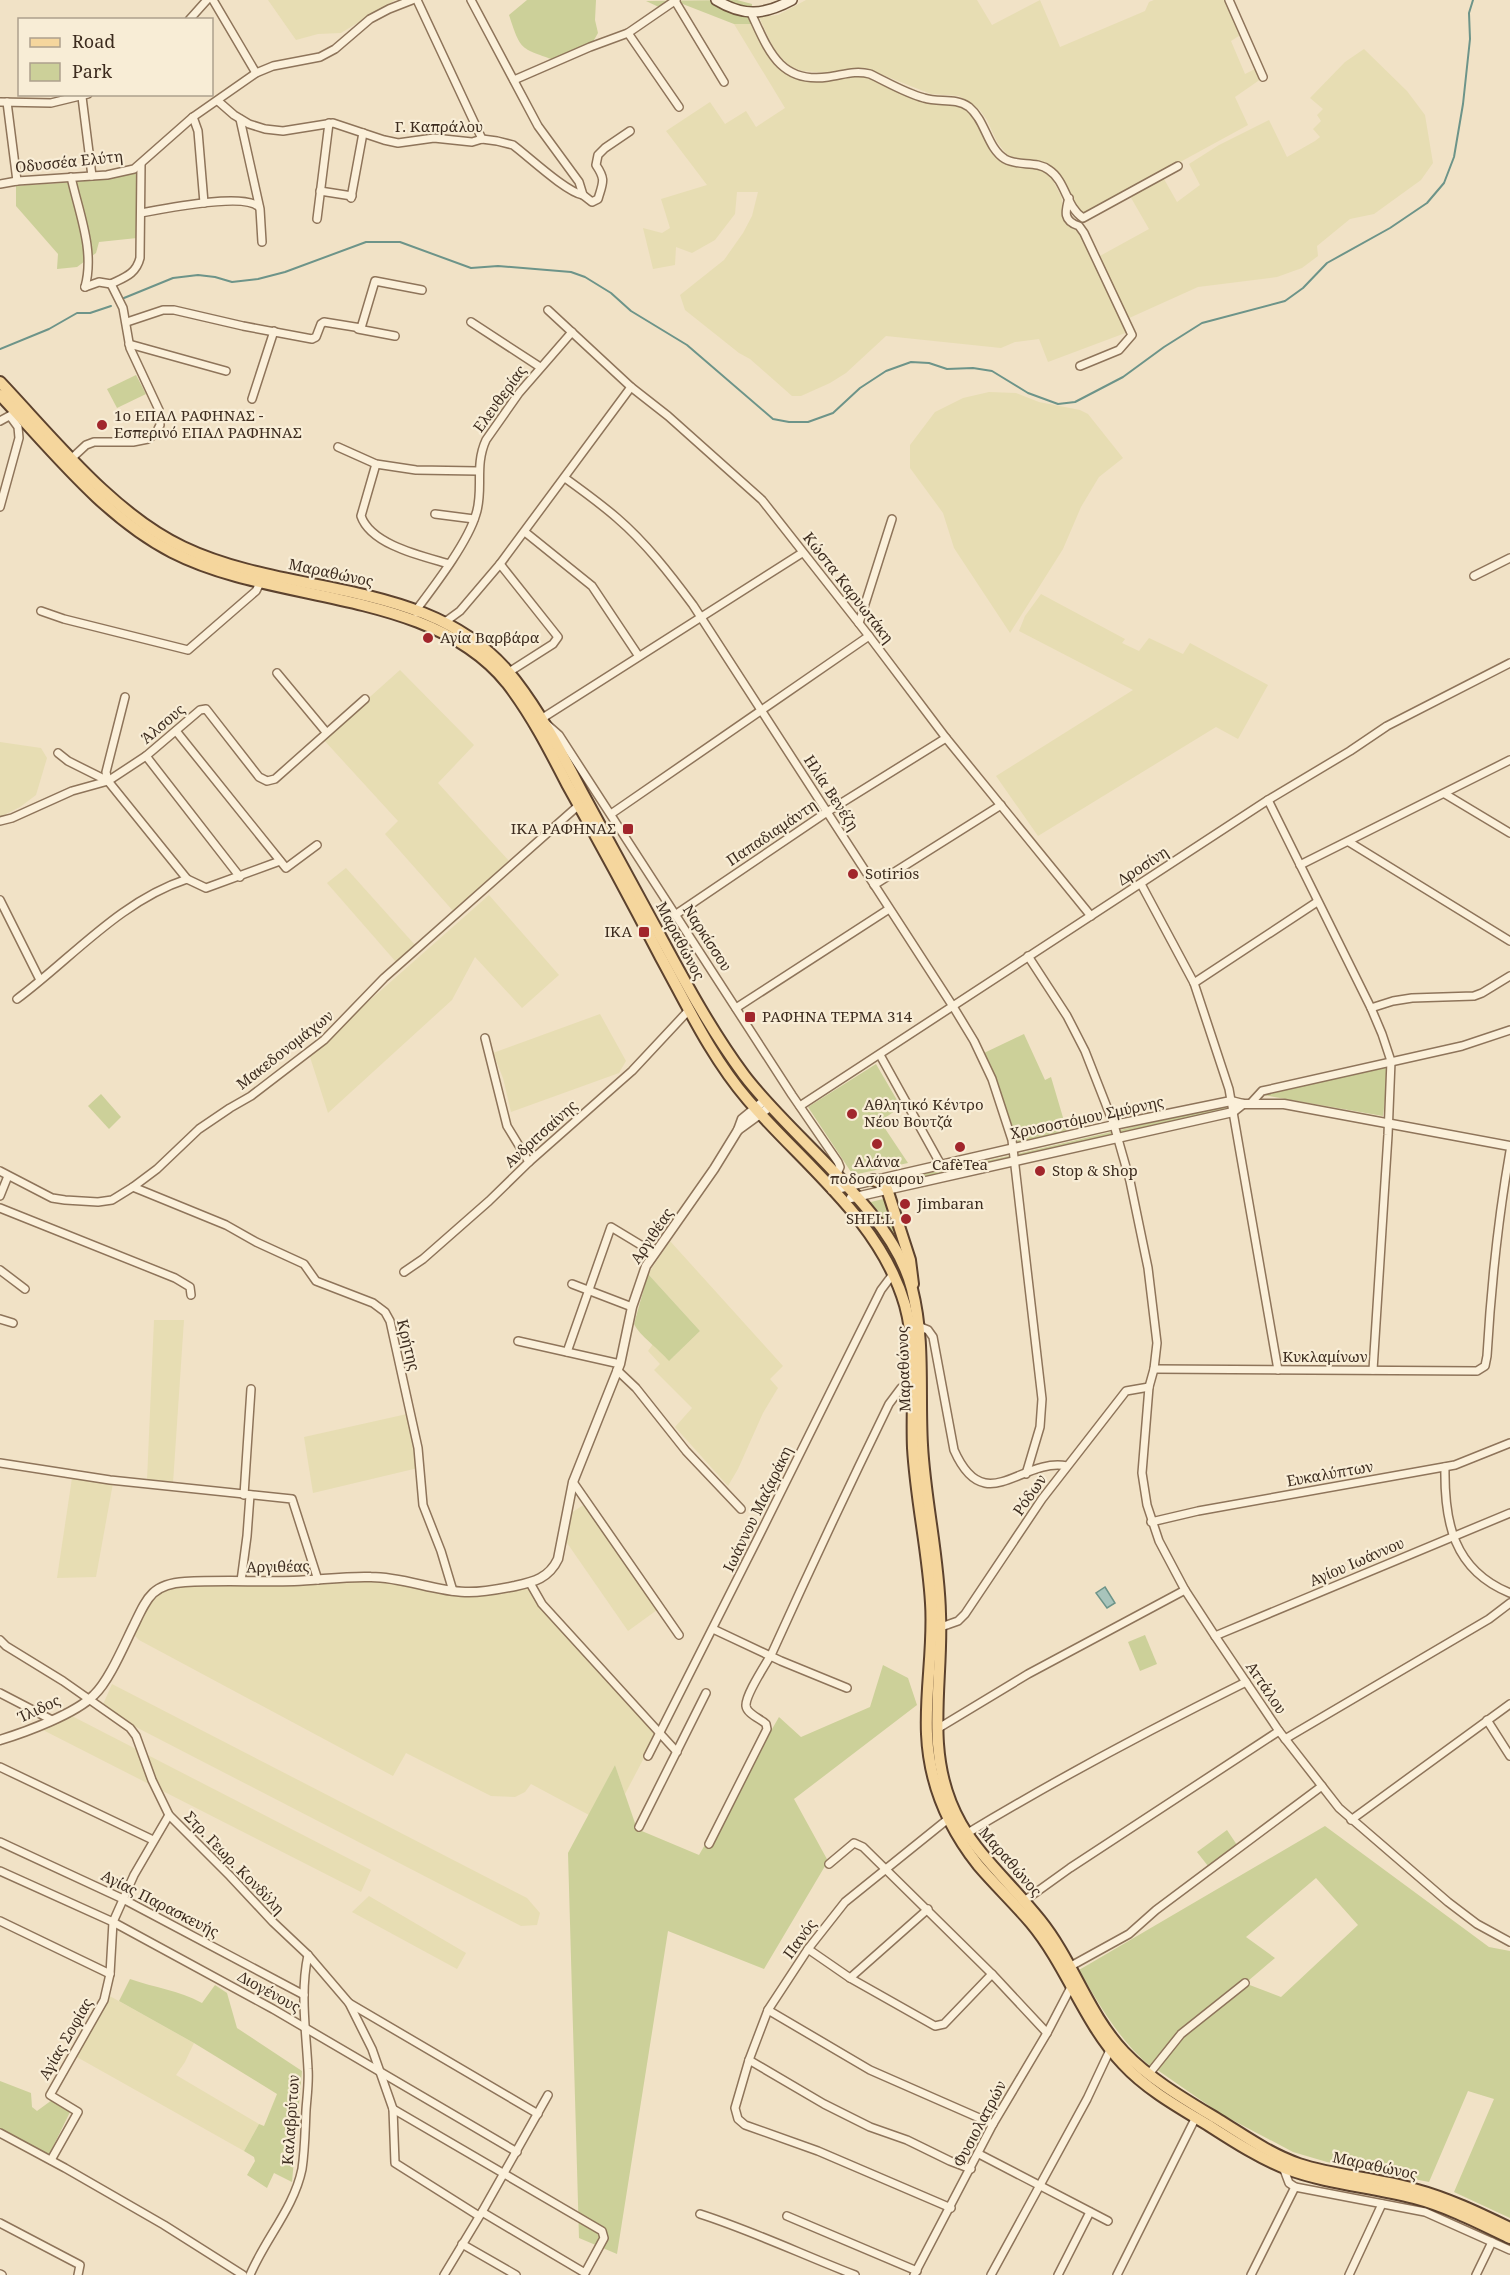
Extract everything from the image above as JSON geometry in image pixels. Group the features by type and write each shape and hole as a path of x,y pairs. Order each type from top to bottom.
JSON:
{"main road":[{"path":"716,0 751,13 774,9 792,0"},
{"name":"Μαραθώνος","path":"0,382 72,458 129,512 159,534 188,549 246,569 417,609 445,622 478,643 509,672 542,718 697,1005 734,1060 768,1103 876,1221 896,1251 911,1284 921,1360 923,1456 938,1576 941,1627 938,1753 944,1782 966,1834 1047,1929 1107,2030 1126,2054 1149,2074 1255,2143 1290,2161 1337,2174 1422,2191 1454,2202 1510,2228"},
{"name":"Μαραθώνος","path":"0,394 12,413 91,490 137,529 164,548 194,562 261,582 416,621 464,645 502,678 541,735 689,1010 724,1069 758,1111 866,1228 893,1274 903,1299 912,1346 915,1469 932,1611 927,1731 931,1770 948,1818 977,1863 1045,1941 1110,2050 1141,2081 1250,2151 1283,2168 1437,2205 1510,2238"},
{"path":"873,1180 883,1184 887,1189 913,1270 913,1295"}],"street":[{"path":"191,18 207,0"},
{"path":"213,0 256,73"},
{"path":"414,0 482,139"},
{"name":"Οδυσσέα Ελύτη","path":"0,184 125,172 141,164 193,117 256,73 273,66 320,57 336,49 370,19 414,0"},
{"path":"471,0 538,126 579,182 583,195 592,202 598,199 604,180 604,176 596,165 598,155 630,131"},
{"path":"514,80 628,33 675,0 724,82"},
{"path":"1229,0 1263,77"},
{"path":"751,13 773,58 783,68 798,75 815,78 861,72 921,98 963,104 979,118 995,150 1002,157 1011,162 1044,166 1059,179 1073,208 1083,218 1178,166"},
{"path":"628,33 679,107"},
{"path":"17,181 3,102 51,103 85,96 92,176"},
{"name":"Γ. Καπράλου","path":"218,101 240,119 265,129 283,131 329,123 398,142 434,138 472,142 482,139 513,145 565,186 583,195"},
{"path":"193,117 198,131 204,202"},
{"path":"240,119 260,209 262,242"},
{"path":"316,219 329,123"},
{"path":"320,191 352,197 363,133"},
{"path":"71,177 89,251 90,265 85,287 99,282 111,284 132,274 141,258 141,164"},
{"path":"1069,198 1066,209 1067,218 1072,224 1079,226 1084,233 1132,335 1119,350 1080,366"},
{"path":"141,213 204,202 249,201 260,209"},
{"path":"358,329 364,325 375,281 422,290"},
{"path":"72,458 86,445 94,442 143,441 152,437 159,429 161,420 159,410 129,344 123,308 111,284"},
{"path":"127,322 169,309 312,339 319,333 321,324 324,322 395,336"},
{"name":"Κώστα Καρυωτάκη","path":"548,310 631,387 668,416 762,500 946,738 1091,916"},
{"path":"471,322 540,367"},
{"path":"252,399 274,331"},
{"name":"Ελευθερίας","path":"416,621 417,609 448,564 474,519 478,504 478,471 486,440 540,367 572,332"},
{"path":"129,344 226,371"},
{"path":"445,622 460,611 500,564 631,387"},
{"path":"0,421 12,413 18,427 19,438 0,507"},
{"path":"338,447 376,464 416,470 478,471"},
{"path":"376,464 361,516 364,524 392,545 448,564"},
{"name":"Ηλία Βενέζη","path":"565,478 629,529 669,573 701,617 954,1008 974,1041 992,1079 1013,1148 1042,1399 1040,1427 1026,1474"},
{"path":"435,514 474,519"},
{"path":"859,623 892,519"},
{"path":"525,532 592,586 638,656"},
{"path":"542,718 802,553"},
{"path":"1474,576 1510,558"},
{"path":"500,564 558,637 553,644 509,672"},
{"path":"41,610 64,620 188,650 256,591 261,582"},
{"path":"611,814 869,636"},
{"name":"Δροσίνη","path":"800,1106 954,1008 1028,956 1268,800 1387,726 1510,663"},
{"path":"277,673 326,732"},
{"path":"108,781 106,766 125,697"},
{"name":"Άλσους","path":"0,821 72,792 108,781 146,756 200,710 206,709 259,777 267,781 275,779 365,699"},
{"name":"Ναρκίσσου","path":"542,718 559,735 838,1162 840,1167 836,1176"},
{"path":"176,731 286,868 317,845"},
{"name":"Παπαδιαμάντη","path":"675,915 827,812 946,738"},
{"path":"58,753 68,761 108,781 187,879 206,888 280,861"},
{"path":"146,756 240,876"},
{"path":"1300,865 1510,760"},
{"path":"1445,794 1510,833"},
{"path":"1268,800 1371,1008 1391,1061 1391,1094 1387,1122 1372,1370"},
{"name":"Μακεδονομάχων","path":"0,1171 52,1198 75,1201 112,1200 133,1187 157,1169 199,1129 251,1096 324,1040 384,978 579,805"},
{"path":"874,885 1001,805"},
{"path":"1349,842 1510,941"},
{"path":"17,999 98,931 138,902 163,887 187,879"},
{"path":"1141,884 1194,983 1229,1089 1278,1370"},
{"path":"0,900 40,980"},
{"path":"1194,983 1317,902"},
{"path":"736,1008 889,909"},
{"name":"Αττάλου","path":"1028,956 1074,1030 1098,1081 1118,1138 1148,1268 1157,1343 1149,1387 1149,1411 1142,1473 1151,1522 1185,1590 1215,1636 1279,1731 1350,1820 1467,1916 1510,1942"},
{"path":"1371,1008 1412,998 1473,996 1510,976"},
{"name":"Ανδριτσαίνης","path":"404,1272 423,1259 473,1216 529,1162 632,1071 689,1010"},
{"path":"1247,1104 1262,1091 1462,1046 1510,1030"},
{"path":"485,1038 507,1126 529,1162"},
{"path":"880,1055 941,1165"},
{"name":"Χρυσοστόμου Σμύρνης","path":"832,1190 1114,1125 1231,1101 1247,1104 1284,1104 1510,1146"},
{"path":"758,1111 768,1103"},
{"name":"Χρυσοστόμου Σμύρνης","path":"842,1200 1233,1112 1247,1104"},
{"name":"Αργιθέας","path":"88,1700 105,1681 145,1601 156,1590 169,1584 318,1580 372,1576 453,1591 479,1592 530,1583 546,1576 554,1569 573,1482 619,1367 632,1307 641,1279 654,1253 714,1169 738,1130 742,1119 758,1111"},
{"name":"Κυκλαμίνων","path":"1154,1369 1477,1371 1485,1366 1487,1356 1492,1281 1501,1202 1510,1151"},
{"path":"0,1196 8,1176"},
{"name":"Κρήτης","path":"133,1187 226,1225 304,1264 316,1281 323,1285 335,1287 374,1303 385,1312 390,1321 418,1448 423,1505 441,1551 453,1591"},
{"path":"0,1208 175,1278 190,1287 191,1295"},
{"path":"567,1352 611,1227 654,1253"},
{"path":"0,1270 25,1288"},
{"name":"Ιωάννου Μαζαράκη","path":"648,1756 881,1290 893,1274"},
{"path":"572,1284 632,1307"},
{"path":"0,1319 13,1323"},
{"path":"918,1326 928,1329 933,1337 947,1423 960,1465 969,1476 983,1482 998,1484 1055,1464 1067,1466"},
{"path":"518,1341 619,1367 686,1451 741,1509"},
{"path":"709,1844 767,1729 766,1724 752,1714 746,1705 890,1404 900,1388 912,1380"},
{"name":"Ρόδων","path":"941,1627 957,1621 965,1614 1042,1499 1126,1391 1149,1387"},
{"path":"241,1581 247,1536 251,1389"},
{"name":"Ευκαλύπτων","path":"1151,1522 1198,1511 1445,1467 1510,1443"},
{"path":"0,1463 110,1480 292,1500 318,1580"},
{"path":"1445,1467 1445,1506 1453,1537 1484,1577 1510,1593"},
{"path":"573,1482 679,1635"},
{"name":"Αγίου Ιωάννου","path":"1215,1636 1510,1513"},
{"path":"530,1583 542,1604 677,1752"},
{"path":"937,1729 1028,1674 1185,1590"},
{"path":"1285,1739 1489,1618 1510,1603"},
{"path":"713,1629 847,1688"},
{"name":"Στρ. Γεωρ. Κονδύλη","path":"0,1640 130,1728 169,1815 308,1955 349,2003"},
{"path":"966,1834 1117,1748 1246,1682"},
{"path":"0,1693 52,1720"},
{"path":"639,1827 706,1693"},
{"name":"Ίλιδος","path":"0,1740 52,1720 88,1700"},
{"path":"1350,1820 1510,1704"},
{"path":"1486,1720 1510,1756"},
{"path":"1024,1901 1070,1868 1279,1731"},
{"path":"0,1767 153,1840"},
{"path":"1071,1966 1129,1934 1156,1910 1322,1786"},
{"name":"Αγίας Σοφίας","path":"51,2160 78,2112 50,2095 104,2000 110,1974 113,1922 153,1840 169,1815"},
{"name":"Πανός","path":"948,1818 913,1849 845,1902 808,1949 768,2010 749,2060 735,2108 737,2116 745,2125 818,2151 951,2208"},
{"name":"Αγίας Παρασκευής","path":"0,1842 123,1899 304,1995"},
{"path":"830,1864 854,1843 863,1847 928,1909 1047,2033"},
{"name":"Διογένους","path":"0,1871 113,1922 305,2028 449,2110 517,2152"},
{"path":"850,1978 928,1909"},
{"path":"0,1921 110,1974"},
{"path":"808,1949 850,1978 935,2026 940,2026 992,1974"},
{"name":"Καλαβρύτων","path":"250,2275 290,2204 301,2171 309,2072 304,1995 304,1973 308,1955"},
{"path":"1149,2074 1181,2034 1245,1983"},
{"name":"Φυσιολατρών","path":"915,2273 993,2124 1047,2033 1071,1987"},
{"path":"349,2003 372,2049 393,2109 395,2163 585,2273 603,2240 602,2232 393,2109"},
{"path":"349,2003 538,2114"},
{"path":"768,2010 870,2070 993,2124"},
{"path":"991,2275 1087,2099 1110,2050"},
{"path":"749,2060 870,2127 907,2140 971,2169"},
{"path":"444,2275 548,2095"},
{"path":"1117,2275 1196,2117"},
{"path":"0,2133 164,2225 243,2275"},
{"path":"979,2154 1108,2221"},
{"path":"1283,2168 1289,2183 1295,2187 1425,2212 1510,2250"},
{"path":"1251,2275 1295,2187"},
{"path":"1349,2275 1382,2204"},
{"path":"1058,2275 1090,2212"},
{"path":"700,2214 737,2226 855,2275"},
{"path":"787,2216 915,2273"},
{"path":"0,2223 80,2265 78,2275"},
{"path":"1476,2275 1492,2242"},
{"path":"462,2244 516,2275"}],"shaded area":[{"path":"268,0 395,0 341,33 318,34 296,40"},
{"path":"806,0 977,0 992,25 1040,0 1060,47 1145,11 1149,2 1154,0 1227,0 1242,34 1231,41 1245,74 1257,68 1261,79 1235,97 1248,125 1083,215 1052,167 1008,156 997,142 979,109 959,96 931,94 865,68 829,73 802,71 789,66 775,51 759,17 778,15"},
{"path":"734,24 753,24 772,59 782,70 815,79 856,74 923,99 963,105 974,114 1000,160 1012,165 1031,166 1051,177 1061,196 1065,219 1069,227 1078,227 1128,332 1048,362 1039,339 1015,342 1001,348 886,336 846,373 801,396 792,396 750,359 739,353 685,310 680,295 724,260 752,216 758,192 737,192 735,214 715,240 692,253 676,247 675,265 653,269 643,228 662,233 670,228 661,199 707,185 666,131 710,102 725,124 746,111 756,127 785,108"},
{"path":"1364,49 1407,91 1425,115 1433,163 1421,180 1374,214 1350,219 1317,246 1318,256 1302,268 1277,277 1198,287 1127,319 1098,257 1149,229 1130,196 1164,179 1177,202 1200,185 1189,164 1219,145 1269,120 1287,157 1315,141 1320,137 1313,129 1321,121 1317,115 1323,109 1310,98 1345,62"},
{"path":"989,392 1016,393 1039,402 1080,410 1088,414 1123,458 1099,477 1081,507 1063,549 1010,633 954,548 943,513 910,468 910,445 935,412 963,398"},
{"path":"1041,594 1125,639 1122,643 1139,651 1149,638 1183,654 1190,643 1268,685 1238,739 1216,727 1038,836 996,776 1133,690 1019,631 1025,616"},
{"path":"400,670 474,745 438,783 509,861 454,912 385,834 398,821 323,739"},
{"path":"0,742 41,748 47,758 36,795 20,807 2,816 0,816"},
{"path":"346,868 415,945 396,962 327,883"},
{"path":"489,895 559,975 522,1008 475,957 452,1000 328,1113 309,1054"},
{"path":"600,1014 626,1061 619,1073 511,1112 503,1078 493,1053"},
{"path":"670,1241 783,1366 770,1379 778,1388 763,1413 728,1486 675,1427 692,1408 654,1370 660,1364 648,1351 653,1344 670,1360 700,1331 648,1274"},
{"path":"154,1320 184,1320 173,1483 147,1480"},
{"path":"407,1414 413,1433 418,1468 313,1493 304,1437"},
{"path":"72,1478 113,1483 96,1577 57,1578"},
{"path":"585,1504 657,1610 628,1631 565,1540 571,1513"},
{"path":"372,1579 449,1594 529,1585 657,1733 625,1794 615,1765 589,1815 531,1784 525,1792 515,1797 491,1796 406,1753 393,1776 139,1640 133,1634 137,1622 158,1591 170,1586"},
{"path":"112,1684 527,1898 540,1913 537,1925 521,1926 101,1709"},
{"path":"70,1715 371,1870 361,1892 41,1729"},
{"path":"369,1896 466,1953 457,1969 352,1912"},
{"path":"108,1995 194,2043 176,2075 259,2124 244,2151 75,2056 96,2022"}],"green space":[{"path":"527,0 596,0 595,20 598,33 590,47 557,61 524,47 516,36 509,15"},
{"path":"737,0 752,4 753,24 734,24 675,1 663,9 646,1"},
{"path":"139,168 137,238 99,242 96,253 77,267 57,269 58,254 16,206 16,186 113,177"},
{"path":"136,375 146,394 117,408 107,389"},
{"path":"1024,1034 1045,1080 1051,1077 1067,1131 1017,1144 1004,1102 984,1053"},
{"name":"Αθλητικό Κέντρο Νέου Βουτζά","path":"876,1064 901,1107 880,1121 908,1163 853,1175 808,1107"},
{"path":"1389,1067 1383,1116 1263,1095"},
{"path":"101,1094 121,1117 109,1129 88,1106"},
{"path":"1227,1105 1228,1108 1121,1134 1120,1130"},
{"path":"1111,1132 1112,1136 1018,1158 1017,1154"},
{"path":"1009,1156 1009,1160 892,1185 890,1181"},
{"path":"887,1198 897,1233 892,1235 867,1203"},
{"path":"648,1274 700,1331 669,1361 640,1333 634,1324"},
{"path":"1145,1635 1157,1664 1140,1671 1128,1642"},
{"path":"883,1665 908,1678 917,1705 794,1799 828,1861 764,1969 668,1931 617,2254 579,2238 568,1853 615,1765 637,1829 699,1855 779,1717 801,1737 870,1707"},
{"path":"1325,1826 1489,1947 1510,1951 1510,2218 1454,2192 1494,2099 1468,2091 1429,2182 1327,2162 1293,2152 1221,2114 1156,2069 1183,2034 1247,1984 1281,1997 1358,1925 1316,1878 1246,1937 1275,1958 1248,1981 1246,1980 1193,2020 1151,2067 1120,2034 1079,1970"},
{"path":"1227,1830 1237,1845 1208,1866 1197,1852"},
{"path":"130,1979 175,1992 202,2003 215,1985 227,1993 237,2028 302,2071 292,2182 274,2173 267,2188 247,2175 255,2161 254,2157 244,2151 259,2124 264,2126 277,2094 194,2043 119,2001"},
{"path":"0,2081 31,2093 32,2107 37,2111 52,2100 70,2112 49,2155 0,2131"}],"water":[{"path":"1105,1587 1115,1603 1107,1608 1096,1593"}],"waterway":[{"path":"124,298 173,278 198,275 232,282 258,279 285,272 366,242 400,242 471,268 498,266 571,272 585,277 611,293 631,311 687,345 773,419 808,422 833,413 860,388 886,371 911,362 929,363 947,369 973,368 992,371 1028,393 1058,404 1075,402 1123,377 1202,323 1285,301 1303,288 1327,263 1390,228 1427,203 1444,183 1454,157 1463,104 1470,39 1469,13 1473,0"},
{"path":"0,349 49,329 77,313 90,313 111,306"}],"place":[{"name":"1ο ΕΠΑΛ ΡΑΦΗΝΑΣ - Εσπερινό ΕΠΑΛ ΡΑΦΗΝΑΣ","path":"102,425"},
{"name":"Αγία Βαρβάρα","path":"428,638"},
{"name":"ΙΚΑ ΡΑΦΗΝΑΣ","path":"628,829"},
{"name":"Sotirios","path":"853,874"},
{"name":"ΙΚΑ","path":"644,932"},
{"name":"ΡΑΦΗΝΑ ΤΕΡΜΑ 314","path":"750,1017"},
{"name":"Αθλητικό Κέντρο Νέου Βουτζά","path":"852,1114"},
{"name":"Αλάνα ποδοσφαιρου","path":"877,1144"},
{"name":"CafèTea","path":"960,1147"},
{"name":"Stop & Shop","path":"1040,1171"},
{"name":"Jimbaran","path":"905,1204"},
{"name":"SHELL","path":"906,1219"}]}
